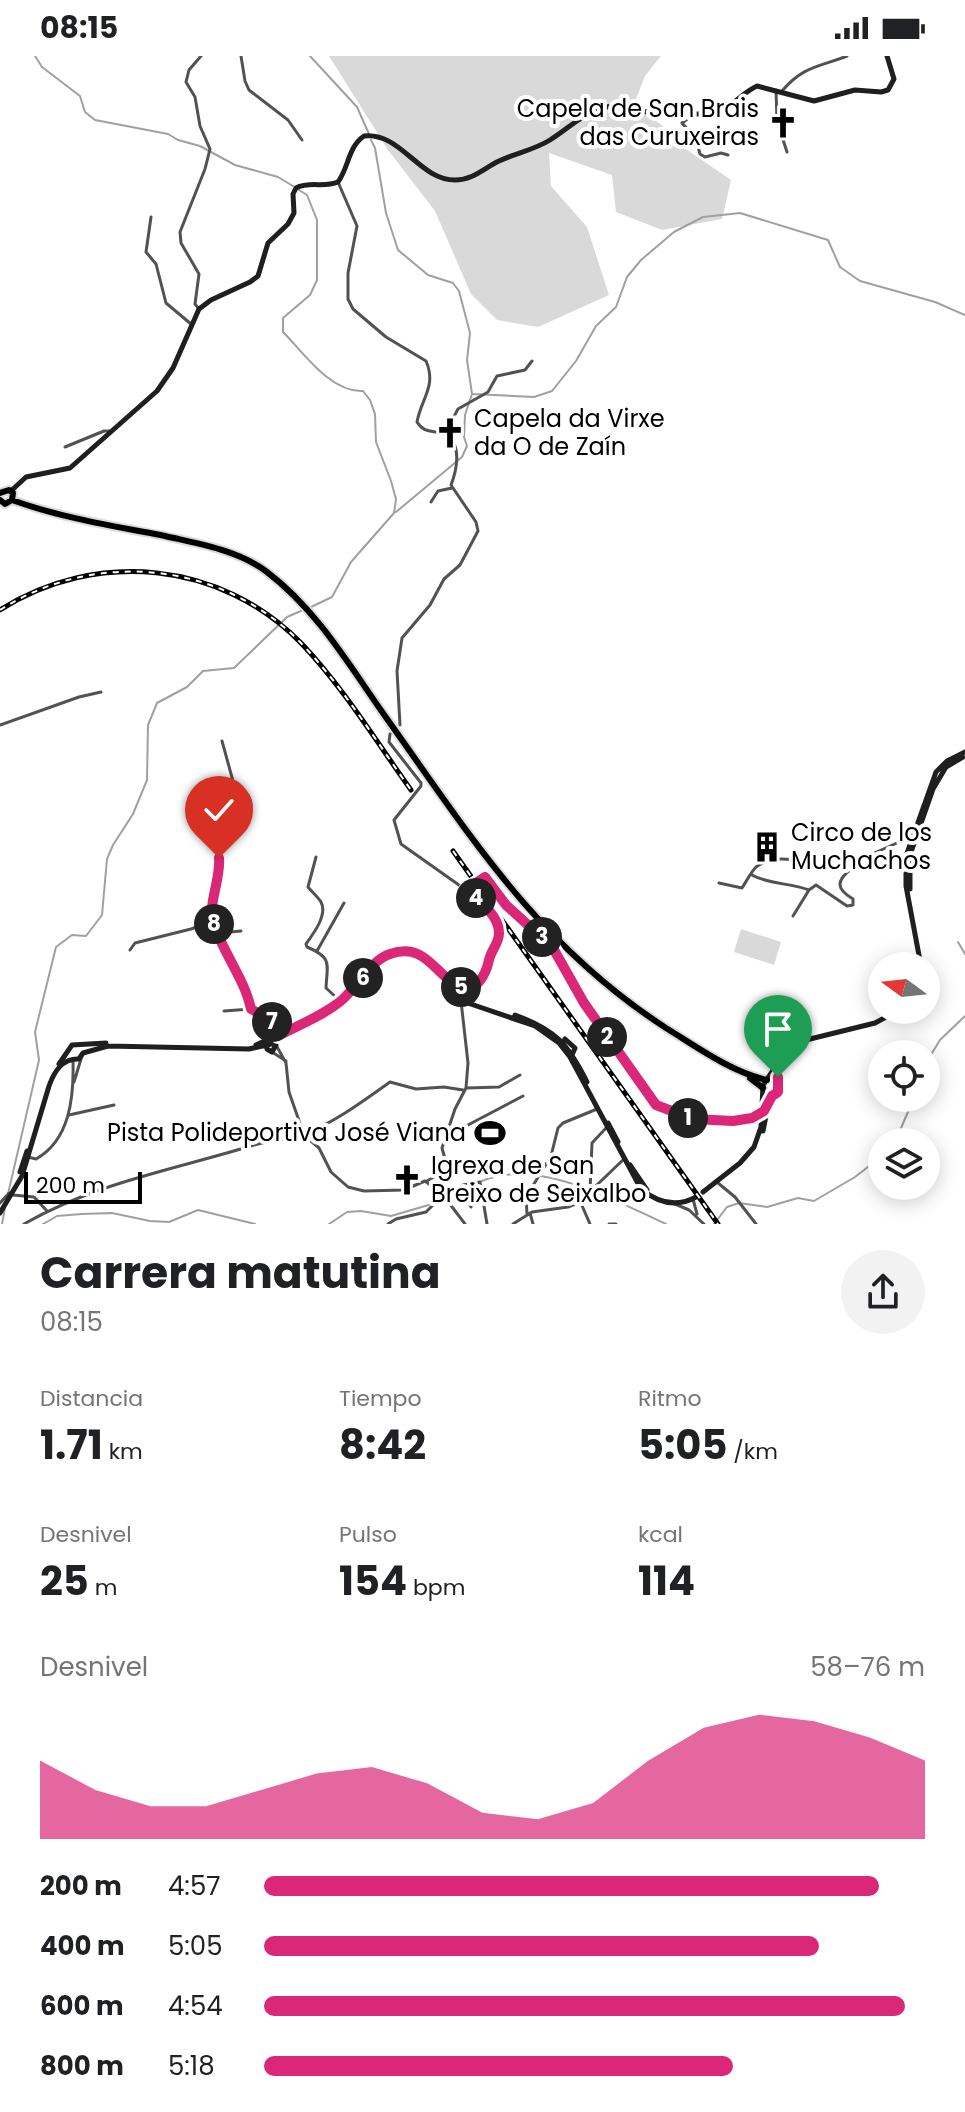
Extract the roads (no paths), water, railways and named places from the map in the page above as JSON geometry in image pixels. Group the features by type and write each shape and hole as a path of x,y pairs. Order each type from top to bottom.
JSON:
{"main road":[{"path":"0,493 7,489 11,491 12,500"},
{"path":"0,501 5,504 12,500 49,513 214,547 264,570 306,606 486,860 544,928 592,973 641,1011 744,1073 764,1090"},
{"path":"744,1073 768,1080"}],"street":[{"path":"199,309 195,304 199,274 181,243 180,232 210,149 200,126 195,97 186,82 189,70 201,56"},
{"path":"241,56 249,90 288,120 302,140"},
{"path":"787,152 777,121 779,91 810,67 847,56"},
{"path":"400,725 397,671 402,638 430,605 444,579 460,565 478,531 476,522 451,485 457,459 450,439 444,434 428,432 417,422 432,379 426,361 386,337 353,309 348,299 348,273 357,226 338,182 356,142 364,136 385,139 434,174 456,180 474,176 502,160 541,145 596,109 627,106 653,114 724,109 757,86 814,101 855,90 888,90 894,79 887,56"},
{"path":"695,113 682,123 696,139 700,154 705,157 721,153 728,155"},
{"path":"11,491 26,477 70,468 150,398 168,378 199,309 258,276 268,243 288,224 294,213 293,194 296,188 338,182"},
{"path":"151,217 146,252 156,264 166,303 191,324"},
{"path":"444,434 458,409 488,392 497,376 525,370 532,361"},
{"path":"65,447 111,431"},
{"path":"431,502 438,491 452,488"},
{"path":"0,725 101,692"},
{"path":"388,1224 426,1212 443,1195 450,1177 442,1148 465,1089 468,1063 463,1037 466,995 488,967 500,936 498,923 468,889 401,844 394,820 421,783 389,742 390,734"},
{"path":"222,741 236,792 248,795 252,804 251,811 221,847 219,880 212,906 213,921 225,953 247,993 251,1009"},
{"path":"919,952 905,868 912,836 933,779 942,764 965,754"},
{"path":"935,783 946,767 965,754"},
{"path":"910,855 942,764"},
{"path":"917,824 929,800"},
{"path":"910,902 912,836"},
{"path":"719,883 742,888 756,867 773,861 794,859 829,865 848,862 912,836"},
{"path":"316,857 308,887 323,904 323,911 315,932 306,944 325,957 328,963 326,988 339,1002"},
{"path":"793,916 809,890 816,885 844,904 853,905 853,899 840,891 839,885 851,869 848,862"},
{"path":"751,874 759,880 783,882 809,890"},
{"path":"468,889 488,878 506,905 553,948 584,1003 656,1105 676,1115 706,1121 747,1120 763,1112 780,1089 780,1065 789,1051"},
{"path":"317,951 344,903"},
{"path":"130,950 135,943 213,921"},
{"path":"219,933 241,931"},
{"path":"321,1017 381,960 394,953 411,953 427,958 466,995 541,1029 568,1046"},
{"path":"0,1213 25,1169 51,1080 71,1057 112,1045 249,1049 271,1044 342,1004 383,962 396,956 413,956 424,960 466,995 557,1035 568,1046 636,1183 661,1202 678,1203 698,1195 745,1163 762,1135 768,1106 774,1095"},
{"path":"25,1169 54,1146 65,1127 72,1085 72,1045 271,1044 339,1002"},
{"path":"224,1011 251,1009 272,1021 271,1044 286,1061 289,1092 304,1135 319,1148 337,1179 352,1189 364,1191 404,1190 447,1169"},
{"path":"698,1195 749,1153 758,1138 764,1090 780,1059 814,1038 871,1024"},
{"path":"541,1029 566,1050 635,1174"},
{"path":"271,1044 286,1061"},
{"path":"72,1085 82,1056 81,1045"},
{"path":"572,1054 577,1071"},
{"path":"0,1203 12,1195 47,1082 71,1057"},
{"path":"24,1224 79,1195 263,1143 304,1135 355,1108 390,1082 416,1089 465,1089 499,1087 520,1075"},
{"path":"768,1080 774,1079 779,1084"},
{"path":"764,1090 774,1095"},
{"path":"447,1136 523,1096"},
{"path":"69,1115 114,1105"},
{"path":"533,1224 526,1197 551,1156 558,1128 597,1109"},
{"path":"590,1191 592,1143 609,1129"},
{"path":"28,1158 30,1141"},
{"path":"28,1158 36,1159"},
{"path":"624,1160 651,1193 678,1203 704,1224"},
{"path":"513,1224 528,1214 568,1207 580,1201 624,1160"},
{"path":"427,1181 443,1195 462,1222"},
{"path":"443,1195 447,1196 461,1186 480,1182 487,1224"},
{"path":"718,1183 735,1197 756,1224"},
{"path":"461,1186 471,1207"},
{"path":"12,1195 34,1197 47,1211"},
{"path":"698,1195 699,1217"},
{"path":"580,1201 590,1224"},
{"path":"407,1217 409,1224"},
{"path":"609,1224 616,1224"}],"waterway":[{"path":"35,56 42,67 80,96 85,112 95,120 168,134 200,146 235,165 278,177 293,186"},
{"path":"310,56 357,107 369,134"},
{"path":"371,140 386,213 398,250 428,275 453,283 459,291 470,333 467,360 472,394 465,415 464,437 467,446 462,457 396,512"},
{"path":"299,190 307,195 317,220 317,280 310,295 283,318 283,332 329,379 351,390 363,391 370,400 375,414 376,442 396,499 394,513 351,562 332,597 309,608"},
{"path":"472,394 534,397 552,391 576,361 596,326 616,307 627,277 641,260 674,232 703,217 740,213 828,240 840,267 860,281 935,302 965,315"},
{"path":"8,1194 39,1060 35,1032 56,947 72,935 86,936 102,915 107,859 133,814 147,780 148,725 157,703 187,687 203,671 234,668 287,617 303,610"},
{"path":"958,942 965,954"},
{"path":"940,1040 965,1016"},
{"path":"901,1128 908,1112"},
{"path":"714,1224 727,1207 739,1203 767,1207 798,1198 814,1201 868,1167"},
{"path":"482,1181 504,1175 527,1174 551,1178 600,1194 666,1224"},
{"path":"449,1196 476,1184"},
{"path":"329,1224 347,1212 391,1216 432,1204"},
{"path":"2,1224 5,1208"},
{"path":"43,1224 57,1216 112,1213 169,1222 198,1210 255,1224"}],"railway":[{"path":"0,610 37,591 76,578 116,572 156,573 196,580 234,595 269,616 301,643 345,696 411,790"},
{"path":"453,851 718,1224"}],"place":[{"name":"Capela de San Brais das Curuxeiras","path":"783,123"},
{"name":"Capela da Virxe da O de Zaín","path":"450,433"},
{"name":"Circo de los Muchachos","path":"767,847"},
{"name":"Pista Polideportiva José Viana","path":"490,1133"},
{"name":"Igrexa de San Breixo de Seixalbo","path":"407,1180"}]}
